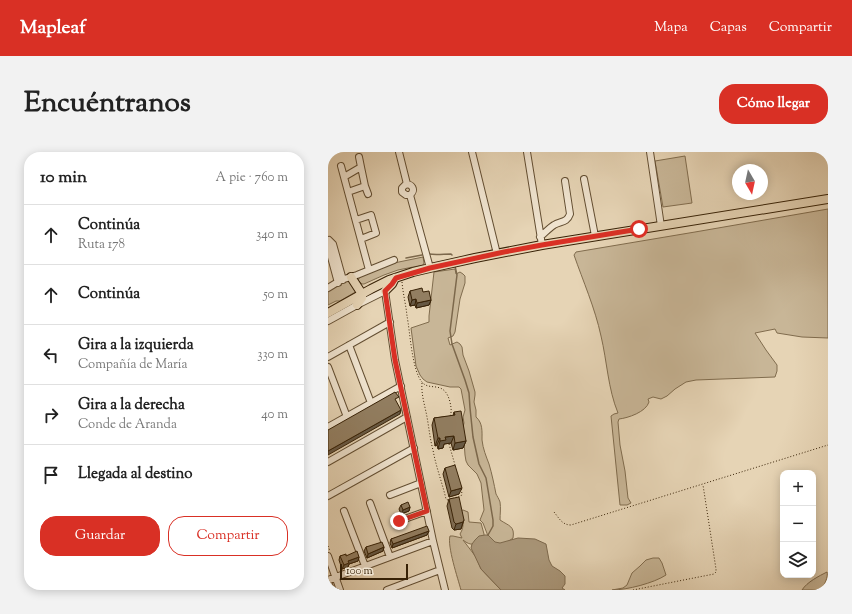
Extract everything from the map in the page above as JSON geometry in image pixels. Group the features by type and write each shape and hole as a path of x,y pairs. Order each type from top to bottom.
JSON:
{"main road":[{"path":"328,313 362,294 413,272 497,254 541,241 594,236 828,199"},
{"path":"351,277 362,294 362,298 357,305"},
{"path":"385,291 399,277"}],"street":[{"path":"399,152 407,184 411,185 413,189 410,195 430,268"},
{"path":"472,152 497,254"},
{"path":"527,152 541,241"},
{"path":"650,152 661,226"},
{"path":"358,157 368,194"},
{"path":"341,166 369,270"},
{"path":"344,177 361,167"},
{"path":"584,179 594,236"},
{"path":"541,241 554,225 569,218 570,214 565,181"},
{"path":"348,192 365,186"},
{"path":"361,239 376,233 371,207"},
{"path":"356,220 372,215"},
{"path":"328,241 333,244 334,256 340,281"},
{"path":"334,256 331,271 340,281"},
{"path":"328,288 340,281 394,260"},
{"path":"328,321 385,291 395,360 433,541 445,590"},
{"path":"328,357 390,322"},
{"path":"349,345 371,403"},
{"path":"328,366 347,416"},
{"path":"328,427 401,386"},
{"path":"328,462 407,417"},
{"path":"328,496 414,448"},
{"path":"390,495 421,483"},
{"path":"370,503 390,557"},
{"path":"344,510 365,566"},
{"path":"399,521 427,511"},
{"path":"331,590 328,581 336,577 433,541"},
{"path":"328,556 340,590"},
{"path":"387,590 440,570"}],"path":[{"path":"399,277 415,366 422,383 422,394 429,420 428,424 432,450 447,500 462,496 460,487"},
{"path":"422,383 440,388 447,394 452,411 448,420"},
{"path":"448,439 455,468"},
{"path":"554,512 563,523 571,525 828,445"},
{"path":"633,590 714,574 716,572 703,485"}],"shaded area":[{"path":"685,156 692,203 663,207 655,161"},
{"path":"828,209 828,338 802,337 777,333 775,329 755,333 777,365 775,377 696,380 686,382 661,399 653,397 648,399 649,402 647,406 641,412 619,419 620,445 628,498 631,503 627,505 620,505 611,416 618,413 610,385 598,326 574,255 576,252"},
{"path":"423,257 423,265 398,270 364,284 358,280 360,277 394,263"},
{"path":"455,269 456,274 460,272 465,276 465,283 460,299 455,332 453,336 448,338 450,345 457,342 462,347 463,355 475,392 474,402 476,417 481,425 483,446 496,494 500,502 500,520 511,527 513,531 513,538 505,544 497,547 488,536 483,523 480,520 484,510 481,483 477,474 466,461 463,427 465,410 461,389 459,387 450,387 427,382 420,375 416,366 411,328 429,322 434,272"},
{"path":"343,281 351,281 357,291 340,301 336,301 328,305 328,290"},
{"path":"463,510 468,512 469,522 481,523 484,539 473,544 469,544 463,540 476,557 481,569 501,590 461,590 453,563 449,541 450,536 462,538 460,534 463,528 463,523 460,511"},
{"path":"488,535 495,542 500,543 518,538 535,539 546,544 549,560 552,566 565,576 565,584 562,588 565,590 501,590 481,569 471,548 472,544 479,536"},
{"path":"659,558 666,575 655,581 640,586 612,590 623,588 627,585 632,573 646,560"},
{"path":"827,572 824,590 802,590 804,587 817,577"}],"building":[{"path":"422,288 423,292 429,291 431,300 417,303 416,299 412,300 410,291"},
{"path":"395,392 399,397 395,399 401,410 328,451 328,430"},
{"path":"461,411 466,441 455,443 454,436 445,437 446,440 440,441 434,418 455,415 454,412"},
{"path":"455,465 462,488 451,491 445,468"},
{"path":"459,497 464,520 463,522 456,524 454,522 449,499"},
{"path":"408,502 410,507 403,510 401,505"},
{"path":"427,526 429,531 393,544 391,539"},
{"path":"382,542 384,547 368,554 366,547"},
{"path":"357,551 359,557 348,561 349,563 344,565 340,556 346,554 346,556"}],"waterway":[{"path":"429,254 452,255"},
{"path":"406,258 422,255"},
{"path":"455,266 457,275 450,331 452,344 469,393 473,437 479,464 486,478 493,520 493,526 488,535"}],"route":[{"path":"399,521 427,511 395,360 385,291 396,278 413,272 542,245 639,229"}]}
